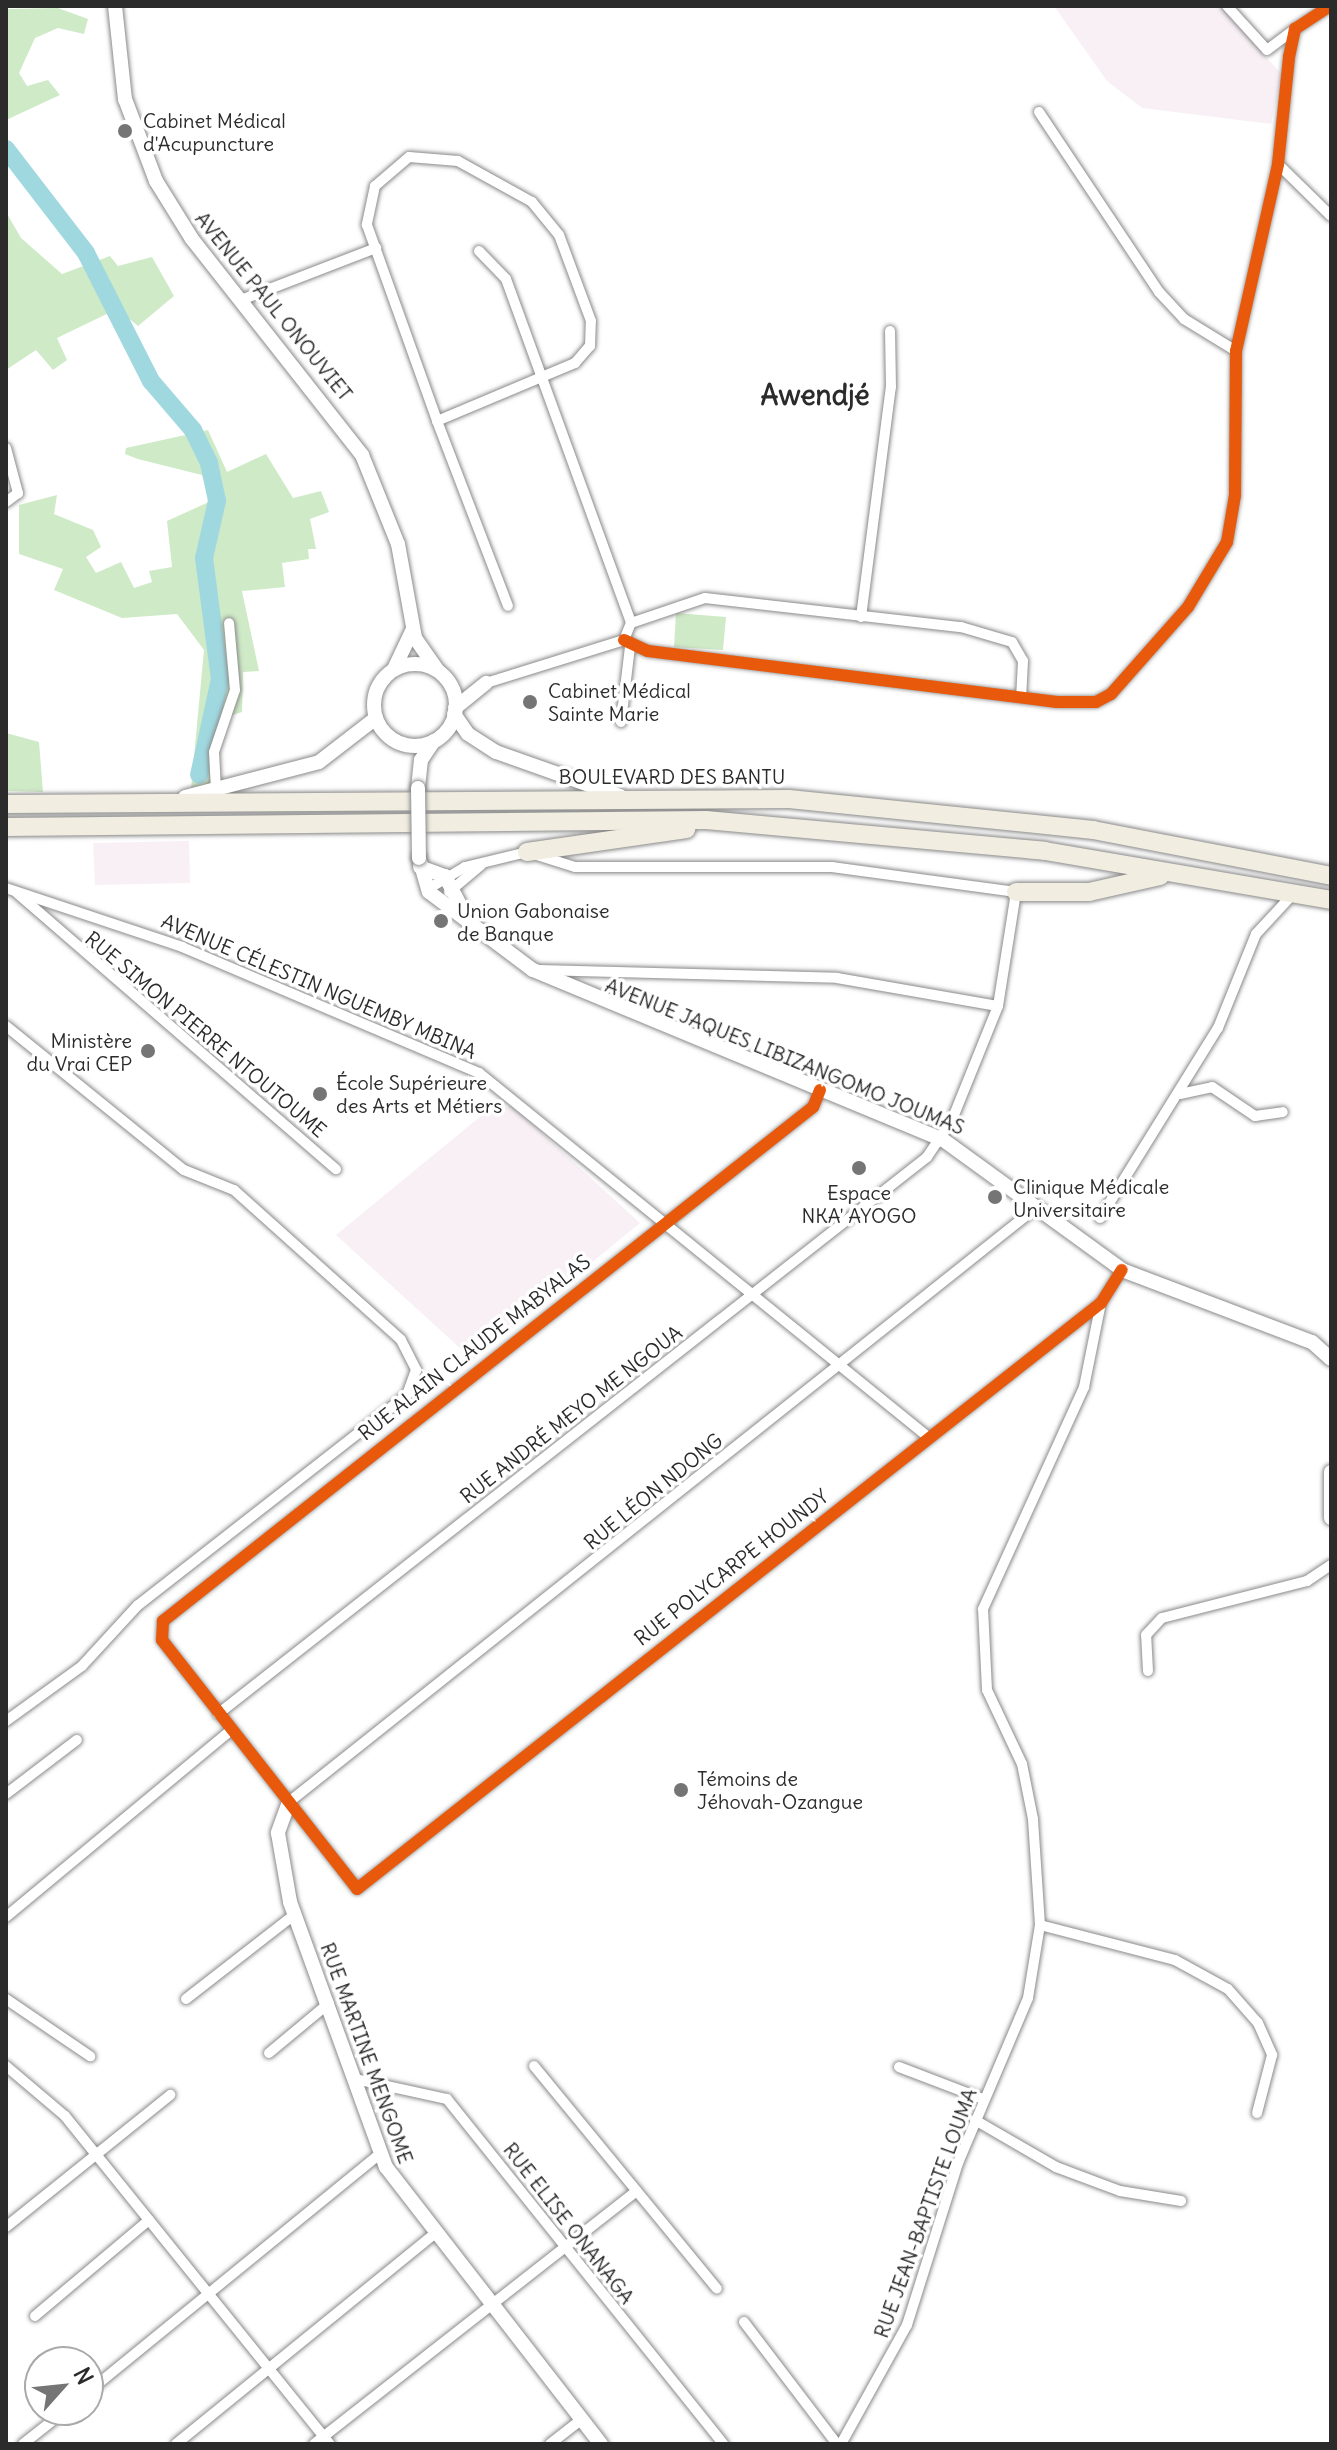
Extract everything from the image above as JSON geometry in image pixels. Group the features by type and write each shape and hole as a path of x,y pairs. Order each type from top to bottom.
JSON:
{"highway":[{"name":"BOULEVARD DES BANTU","path":"6,804 620,796 789,799 964,814 1331,876"},
{"path":"6,827 706,820 1045,851 1331,900"},
{"path":"527,852 571,847 706,820"},
{"path":"1016,892 1089,892 1168,874"}],"main road":[{"name":"AVENUE PAUL ONOUVIET","path":"115,6 119,69 144,155 172,210 362,455 398,544 413,629"},
{"path":"413,629 394,669 378,685 376,718 418,772"},
{"path":"413,629 442,675 455,711 468,734 496,752 620,796"},
{"path":"394,669 416,664 442,675 486,683"},
{"path":"428,890 420,863 418,772 455,711 486,683"},
{"path":"162,801 319,762 376,718"},
{"path":"395,741 434,741"},
{"path":"420,863 449,882 471,927"},
{"name":"AVENUE JAQUES LIBIZANGOMO JOUMAS","path":"428,890 471,927 533,970 942,1139 1122,1270 1312,1342 1330,1355"},
{"path":"1331,1472 1331,1518"},
{"name":"RUE MARTINE MENGOME","path":"289,1802 279,1818 278,1844 294,1915 329,2003 380,2154 434,2234 601,2444"}],"street":[{"path":"1227,6 1267,50 1330,6"},
{"path":"486,683 627,643 1021,697 1081,703 1111,694 1217,564 1235,495 1236,351 1278,164 1295,29"},
{"path":"1039,112 1159,292 1184,319 1236,351"},
{"path":"437,421 582,358 592,332 559,235 532,202 458,161 409,157 382,175 367,205 376,248 437,421 508,606"},
{"path":"1278,164 1331,216"},
{"path":"241,300 376,248"},
{"path":"479,251 499,264 631,623 621,722"},
{"path":"861,617 891,387 890,331"},
{"path":"6,448 18,493 6,502"},
{"path":"631,623 705,598 1000,635 1023,661 1021,697"},
{"path":"216,790 214,752 235,690 229,623"},
{"path":"571,847 575,867"},
{"path":"428,890 481,865 527,852 575,867 832,867 1016,892 998,1006 942,1139"},
{"path":"428,890 449,882"},
{"name":"AVENUE CÉLESTIN NGUEMBY MBINA","path":"9,888 61,903 467,1065 756,1292 928,1437"},
{"name":"RUE SIMON PIERRE NTOUTOUME","path":"9,888 336,1169"},
{"path":"1100,1218 1180,1094 1218,1028 1256,934 1293,894"},
{"path":"53,927 61,903"},
{"path":"533,970 837,978 998,1006"},
{"path":"6,1026 184,1170 234,1190 401,1340 416,1370 407,1395 138,1605 82,1666 7,1719"},
{"path":"1180,1094 1212,1087 1255,1116 1283,1112"},
{"name":"RUE ALAIN CLAUDE MABYALAS","path":"218,1714 162,1640 163,1621 665,1220 813,1107 820,1090"},
{"name":"RUE ANDRÉ MEYO ME NGOUA","path":"218,1714 756,1292 942,1139"},
{"name":"RUE LÉON NDONG","path":"289,1802 841,1366 1037,1207"},
{"name":"RUE POLYCARPE HOUNDY","path":"289,1802 357,1889 1101,1303 1122,1270"},
{"name":"RUE JEAN-BAPTISTE LOUMA","path":"839,2444 907,2325 975,2120 1022,2017 1040,1925 1030,1791 987,1690 983,1609 1084,1387 1101,1303"},
{"path":"1148,1671 1146,1635 1162,1618 1307,1581 1331,1565"},
{"path":"218,1714 289,1802"},
{"path":"6,1917 231,1730"},
{"path":"6,1794 77,1740"},
{"path":"186,1999 294,1915"},
{"path":"1040,1925 1175,1960 1228,1989 1258,2023 1272,2055 1257,2113"},
{"path":"6,1999 90,2056"},
{"path":"269,2053 329,2003"},
{"path":"6,2066 65,2116 266,2369 327,2440"},
{"path":"534,2066 717,2289"},
{"path":"899,2067 983,2099"},
{"name":"RUE ELISE ONANAGA","path":"355,2079 447,2099 723,2444"},
{"path":"6,2227 170,2095"},
{"path":"975,2120 1056,2167 1120,2191 1181,2201"},
{"path":"104,2379 380,2154"},
{"path":"314,2444 327,2440 490,2302 637,2191"},
{"path":"35,2316 149,2220"},
{"path":"176,2444 434,2234"},
{"path":"744,2322 839,2444"},
{"path":"550,2444 582,2419"},
{"path":"23,2444 46,2426"}],"shaded area":[{"path":"1054,6 1221,6 1282,75 1271,124 1142,108 1107,81"},
{"path":"189,841 190,883 95,885 93,843"},
{"path":"512,1106 640,1223 473,1360 336,1235 487,1111"}],"green space":[{"path":"58,8 88,19 84,34 58,28 35,38 19,73 27,86 48,80 60,95 6,120 6,9"},
{"path":"6,212 21,238 62,274 110,256 118,266 152,257 174,296 138,326 117,309 57,338 67,360 53,370 36,350 6,370"},
{"path":"208,430 227,472 266,454 293,498 321,491 329,512 310,519 316,549 308,549 309,559 282,563 285,587 242,591 259,671 243,672 242,712 221,719 218,784 191,789 204,650 177,614 122,618 54,590 63,569 19,554 19,505 57,495 54,514 93,530 101,547 86,557 96,573 121,562 134,588 152,582 149,571 172,567 167,521 211,501 202,475 138,459 125,454 126,448"},
{"path":"676,613 726,617 723,650 674,647"},
{"path":"6,733 39,742 43,792 6,791"}],"waterway":[{"path":"6,149 86,253 151,381 193,430 209,463 217,501 204,558 220,679 199,775"}],"cycle path":[{"path":"624,640 648,651 1057,702 1096,702 1111,694 1188,607 1227,542 1235,495 1236,351 1278,164 1289,57 1295,29 1330,6"},
{"path":"820,1090 813,1107 163,1621 162,1640 357,1889 1101,1303 1122,1270"}],"place":[{"name":"Cabinet Médical d'Acupuncture","path":"125,131"},
{"name":"Cabinet Médical Sainte Marie","path":"530,702"},
{"name":"Union Gabonaise de Banque","path":"441,921"},
{"name":"Ministère du Vrai CEP","path":"148,1051"},
{"name":"École Supérieure des Arts et Métiers","path":"320,1094"},
{"name":"Espace NKA' AYOGO","path":"859,1168"},
{"name":"Clinique Médicale Universitaire","path":"995,1197"},
{"name":"Témoins de Jéhovah-Ozangue","path":"681,1790"}],"district":[{"name":"Awendjé","path":"815,395"}]}
